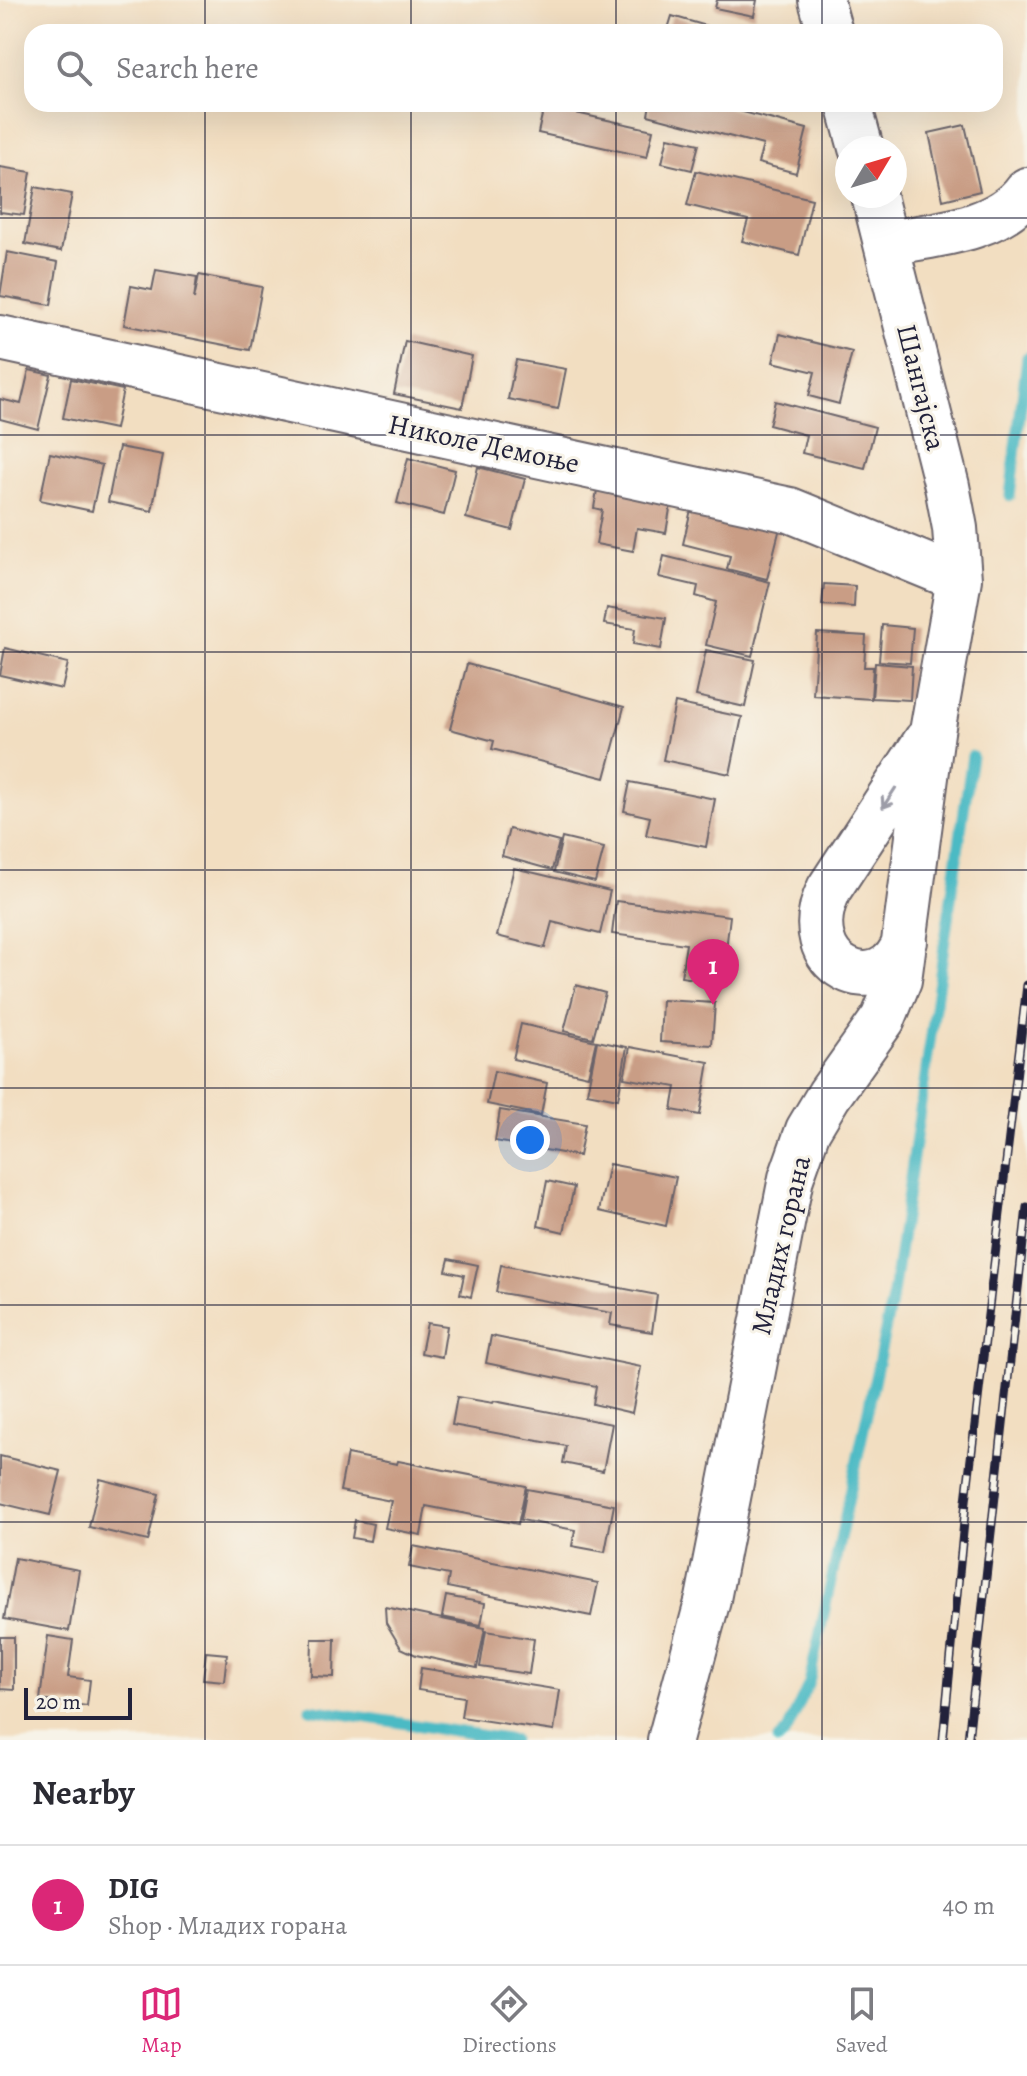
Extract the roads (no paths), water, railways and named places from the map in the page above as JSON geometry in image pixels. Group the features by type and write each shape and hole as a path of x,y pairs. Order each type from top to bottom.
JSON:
{"street":[{"path":"821,0 828,24"},
{"path":"851,112 858,136"},
{"path":"887,243 958,230 996,216 1027,190"},
{"name":"Шангајска","path":"877,208 947,486 955,528 959,579"},
{"name":"Николе Демоње","path":"0,338 790,510 959,579"},
{"name":"Младих горана","path":"670,1740 708,1599 791,1178 808,1130 883,1019 899,980 932,732 959,579"},
{"path":"905,941 901,954 892,964 880,970 854,974 839,965 827,952 821,940 819,922 829,889 932,732"}],"waterway":[{"path":"1010,496 1027,357"},
{"path":"778,1740 787,1731 809,1683 893,1294 972,756"},
{"path":"310,1709 513,1740"}],"railway":[{"path":"943,1740 966,1501 1027,985"},
{"path":"968,1740 1027,1207"}],"place":[{"name":"DIG","path":"713,1005"}]}
